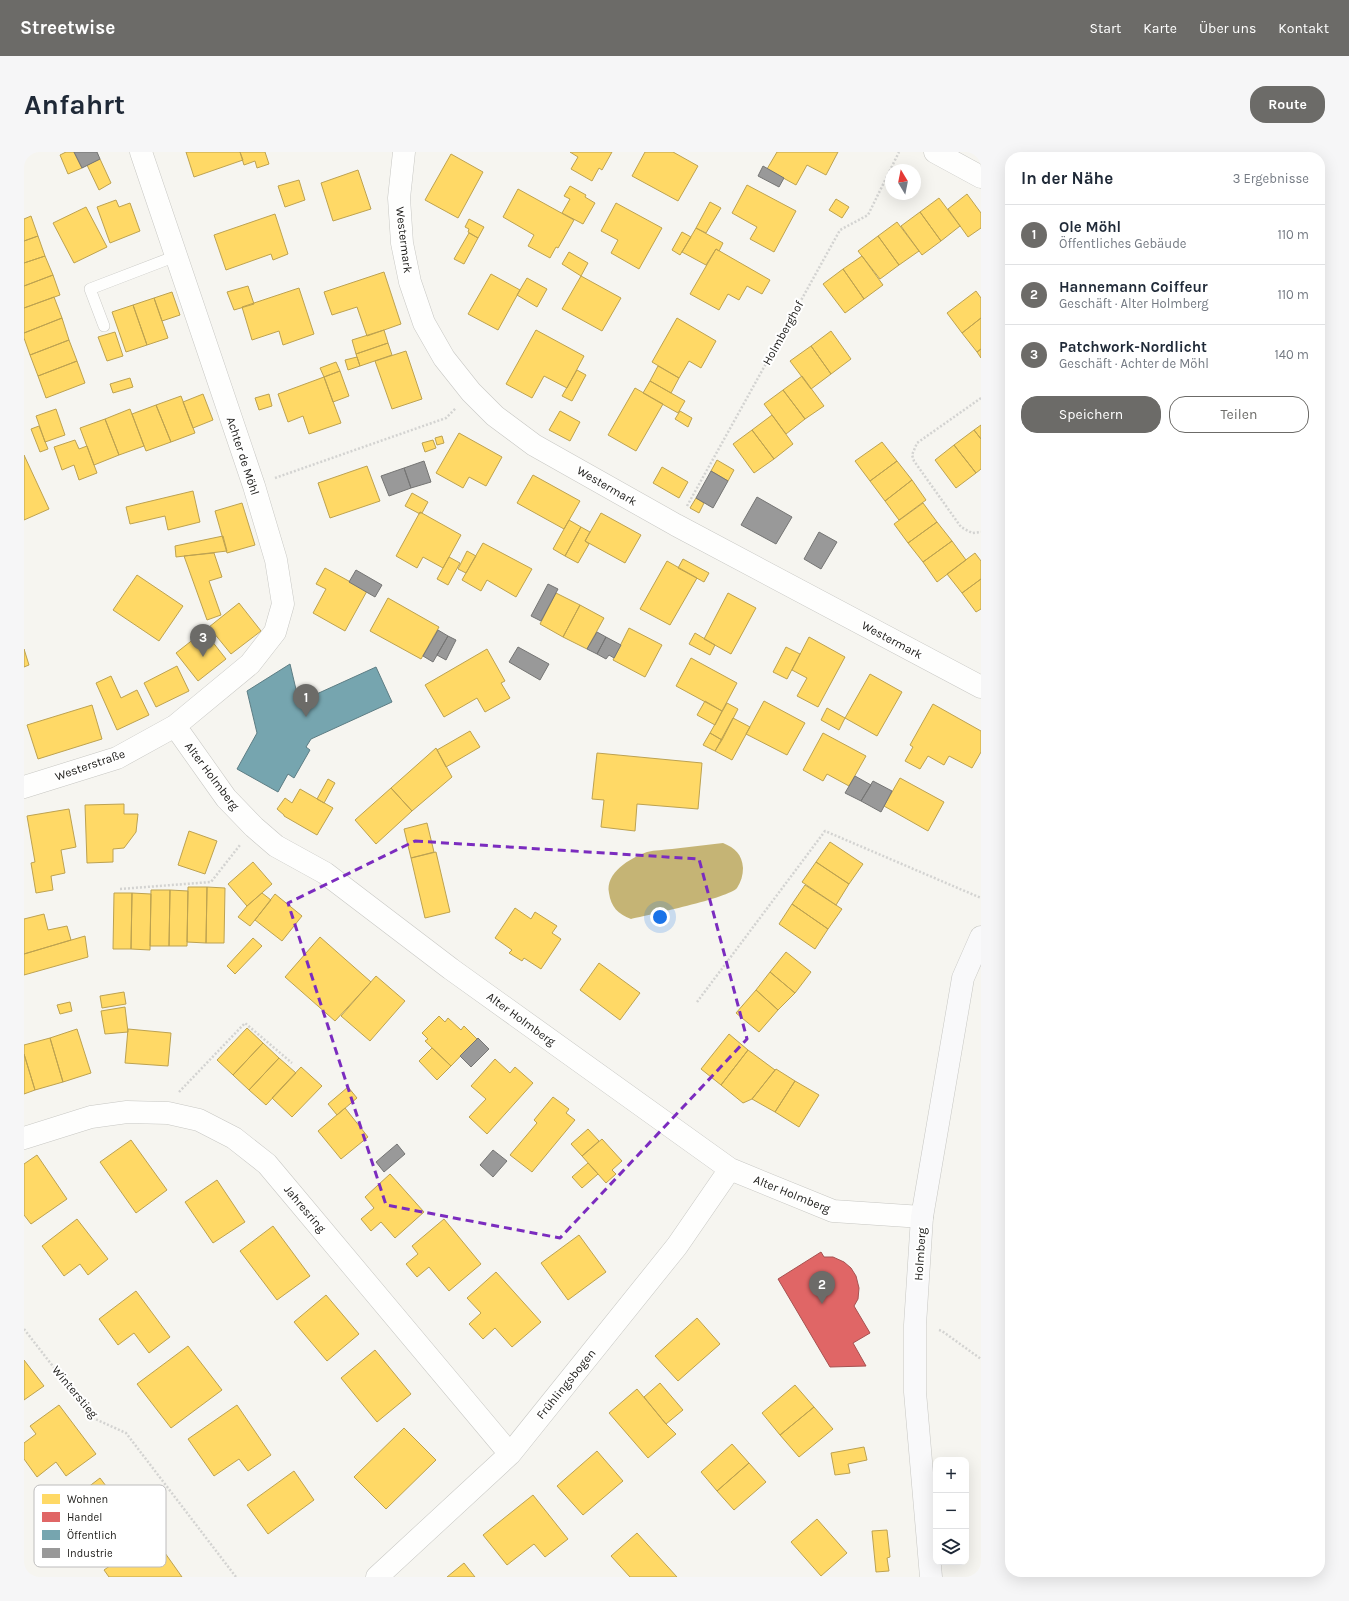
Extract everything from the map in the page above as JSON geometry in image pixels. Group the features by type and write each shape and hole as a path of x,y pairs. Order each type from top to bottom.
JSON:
{"street":[{"name":"Achter de Möhl","path":"141,152 254,486 276,560 283,604 275,632 250,664 175,726"},
{"name":"Westermark","path":"404,152 398,198 402,243 410,282 424,323 444,358 471,392 495,416 534,445 676,525 981,687"},
{"path":"935,152 981,177"},
{"name":"Westerstraße","path":"24,787 117,758 175,726"},
{"name":"Alter Holmberg","path":"175,726 226,798 254,827 276,846 324,873 451,969 730,1169 833,1211 922,1217"},
{"name":"Holmberg","path":"931,1577 915,1392 915,1326 922,1217 963,978 981,937"},
{"name":"Jahresring","path":"24,1138 91,1117 127,1112 168,1113 199,1120 234,1138 268,1164 510,1454"},
{"name":"Frühlingsbogen","path":"377,1577 510,1454 677,1246 730,1169"}],"lane":[{"path":"104,326 90,289 176,256"}],"path":[{"name":"Holmberghof","path":"676,525 840,230 868,214 899,152"},
{"path":"254,486 446,418 471,392"},
{"path":"981,398 917,443 912,455 914,461 962,527 967,531 981,532"},
{"path":"120,889 212,882 254,827"},
{"path":"697,1002 825,831 981,898"},
{"path":"168,1113 177,1094 245,1023 292,1063"},
{"path":"915,1326 942,1331 981,1359"},
{"name":"Winterstieg","path":"24,1329 93,1418 126,1433 166,1485"},
{"name":"Winterstieg","path":"166,1485 236,1577"}],"highlighted area":[{"path":"415,841 699,859 747,1039 560,1238 386,1205 288,903"}],"shaded area":[{"path":"723,843 737,852 742,863 743,871 741,881 737,888 731,892 704,901 631,919 622,915 613,906 609,893 611,879 626,862 650,851"}],"building: Wohnen":[{"path":"66,152 74,152 82,168 68,174 60,155"},
{"path":"186,152 240,152 243,160 194,177"},
{"path":"240,152 265,152 269,164 257,168 255,161 244,165"},
{"path":"570,152 612,152 602,170 599,168 592,181 571,169 578,157"},
{"path":"645,152 673,152 698,166 678,201 632,176"},
{"path":"777,152 838,152 826,175 807,165 796,185 767,169"},
{"path":"451,154 483,172 458,218 425,200"},
{"path":"100,159 111,183 99,190 87,165"},
{"path":"358,170 371,209 333,221 321,183"},
{"path":"299,180 305,200 285,207 278,186"},
{"path":"747,185 796,211 774,252 750,239 757,227 732,213"},
{"path":"570,186 586,195 585,197 595,203 583,224 562,213 570,199 564,196"},
{"path":"518,189 574,220 558,248 556,247 550,258 528,246 534,235 503,217"},
{"path":"967,194 981,213 981,228 968,237 948,209"},
{"path":"939,198 960,226 941,241 920,212"},
{"path":"836,199 849,207 842,218 829,210"},
{"path":"116,200 119,207 130,203 140,231 110,243 97,207"},
{"path":"710,202 721,208 706,233 696,228"},
{"path":"616,203 662,228 639,269 611,253 618,240 601,231"},
{"path":"86,207 107,247 74,263 53,223"},
{"path":"920,212 941,241 922,255 901,226"},
{"path":"275,214 288,254 273,260 271,254 226,270 214,235"},
{"path":"31,216 38,236 24,241 24,219"},
{"path":"469,219 484,227 478,238 468,232 469,229 465,227"},
{"path":"897,222 919,251 899,265 878,236"},
{"path":"696,228 723,243 719,251 716,249 706,265 682,252"},
{"path":"682,232 691,237 680,255 672,250"},
{"path":"469,233 478,238 464,264 454,259"},
{"path":"38,236 45,256 24,263 24,241"},
{"path":"878,236 899,265 880,279 858,251"},
{"path":"716,249 770,280 762,294 747,286 739,300 728,294 719,310 690,294"},
{"path":"569,252 588,263 581,276 562,264"},
{"path":"45,256 53,275 24,286 24,263"},
{"path":"862,256 883,285 864,299 843,269"},
{"path":"843,269 864,299 845,313 823,284"},
{"path":"384,272 401,324 367,336 357,307 332,315 324,292"},
{"path":"491,274 520,290 498,330 468,314"},
{"path":"53,275 60,295 24,308 24,286"},
{"path":"581,276 621,298 602,331 562,309"},
{"path":"527,278 547,289 537,307 517,295"},
{"path":"248,286 254,304 234,310 227,292"},
{"path":"299,288 314,334 283,345 279,331 252,340 242,307"},
{"path":"976,291 981,298 981,318 962,333 947,313"},
{"path":"172,292 180,315 162,321 154,298"},
{"path":"54,297 62,318 24,333 24,308"},
{"path":"154,298 168,338 147,345 133,305"},
{"path":"133,305 147,345 126,352 112,312"},
{"path":"62,318 69,340 30,355 24,338 24,333"},
{"path":"677,318 716,341 701,368 689,361 679,378 652,362"},
{"path":"981,318 981,349 977,352 962,333"},
{"path":"384,330 388,343 356,354 352,340"},
{"path":"536,330 584,356 567,388 544,376 532,398 506,384"},
{"path":"831,331 851,359 831,374 811,346"},
{"path":"115,332 123,356 107,361 98,337"},
{"path":"69,340 77,361 38,376 30,355"},
{"path":"388,343 392,355 360,366 356,354"},
{"path":"811,346 831,374 811,389 790,361"},
{"path":"981,349 981,358 977,352"},
{"path":"406,351 422,399 392,409 375,361"},
{"path":"357,357 360,366 348,370 345,360"},
{"path":"77,361 85,383 46,398 38,376"},
{"path":"336,362 340,371 324,377 320,368"},
{"path":"658,366 679,378 671,393 650,381"},
{"path":"577,370 586,375 572,401 562,396"},
{"path":"340,371 349,396 333,402 324,377"},
{"path":"802,376 824,406 805,419 783,390"},
{"path":"324,377 341,423 309,434 303,416 288,422 278,394"},
{"path":"130,378 133,387 113,393 110,384"},
{"path":"650,381 685,401 678,413 643,393"},
{"path":"635,388 663,404 636,451 608,435"},
{"path":"783,390 805,419 786,434 764,404"},
{"path":"203,394 213,420 193,428 183,402"},
{"path":"269,394 272,406 259,410 255,398"},
{"path":"181,396 195,433 171,442 156,405"},
{"path":"156,405 171,442 146,451 132,414"},
{"path":"56,409 65,435 45,442 36,416"},
{"path":"130,409 144,446 119,455 105,419"},
{"path":"560,411 580,422 570,441 549,430"},
{"path":"680,411 692,418 688,427 675,419"},
{"path":"772,415 793,444 774,459 752,430"},
{"path":"105,419 119,455 94,465 80,428"},
{"path":"981,425 981,439 974,430"},
{"path":"39,426 48,449 40,452 31,429"},
{"path":"752,430 774,459 754,473 733,444"},
{"path":"974,430 981,439 981,469 976,473 954,445"},
{"path":"459,433 502,457 486,486 469,477 463,488 436,473"},
{"path":"442,436 444,443 437,445 435,438"},
{"path":"75,440 79,449 87,446 97,473 79,480 74,465 62,470 54,447"},
{"path":"433,440 436,448 425,452 422,443"},
{"path":"882,442 897,461 870,481 855,461"},
{"path":"954,445 976,473 956,488 935,460"},
{"path":"24,455 49,509 24,520"},
{"path":"717,460 734,470 728,481 711,471"},
{"path":"897,461 912,480 885,501 870,481"},
{"path":"367,466 380,501 330,518 318,483"},
{"path":"662,467 688,482 679,498 653,483"},
{"path":"533,475 580,501 564,529 517,503"},
{"path":"912,480 926,500 899,520 885,501"},
{"path":"193,491 200,522 168,530 165,516 130,524 126,507"},
{"path":"412,493 428,502 420,514 405,506"},
{"path":"696,498 704,503 699,513 690,508"},
{"path":"242,503 255,545 227,553 215,511"},
{"path":"923,503 937,522 908,543 894,524"},
{"path":"420,512 461,535 443,568 423,557 417,568 396,556"},
{"path":"601,513 641,535 625,563 585,541"},
{"path":"569,520 581,527 565,556 553,549"},
{"path":"937,522 952,541 923,562 908,543"},
{"path":"581,527 590,532 585,541 589,544 578,563 565,556"},
{"path":"223,536 227,551 176,557 175,546"},
{"path":"952,541 966,560 937,582 923,562"},
{"path":"483,543 532,569 516,597 487,580 481,591 462,580"},
{"path":"467,551 476,556 466,573 458,569"},
{"path":"214,553 222,577 209,581 221,615 207,620 184,556"},
{"path":"975,553 981,561 981,579 962,593 947,574"},
{"path":"449,557 460,563 448,585 437,579"},
{"path":"683,559 709,573 704,582 678,568"},
{"path":"667,561 697,578 670,625 640,609"},
{"path":"325,568 367,591 345,631 313,613 326,589 316,584"},
{"path":"137,575 183,606 159,641 113,610"},
{"path":"981,579 981,609 976,612 962,593"},
{"path":"556,593 580,605 563,637 540,624"},
{"path":"728,593 756,608 731,654 704,639"},
{"path":"388,598 439,627 421,659 370,631"},
{"path":"239,603 261,631 231,654 209,627"},
{"path":"580,605 604,618 587,649 563,637"},
{"path":"629,628 662,645 645,677 613,660"},
{"path":"204,631 226,659 198,681 176,653"},
{"path":"695,633 715,645 710,655 689,644"},
{"path":"809,637 845,657 818,707 797,696 807,678 792,670"},
{"path":"786,647 800,654 787,679 773,672"},
{"path":"24,649 29,665 24,667"},
{"path":"487,649 505,681 501,683 510,698 485,712 477,698 444,717 425,685"},
{"path":"691,658 737,683 722,711 676,686"},
{"path":"177,666 189,691 156,707 144,683"},
{"path":"870,674 902,692 877,736 845,718"},
{"path":"111,676 121,698 137,690 149,715 117,730 96,683"},
{"path":"705,701 722,711 715,725 697,715"},
{"path":"764,701 805,723 787,755 746,734"},
{"path":"727,703 738,709 722,740 710,733"},
{"path":"933,704 981,731 981,752 972,768 949,756 944,765 928,756 920,769 905,761 913,747 910,745"},
{"path":"92,705 102,739 38,759 27,725"},
{"path":"827,708 845,718 839,730 821,720"},
{"path":"733,718 750,727 732,760 715,751"},
{"path":"470,731 480,747 446,767 437,750"},
{"path":"710,733 722,740 715,751 703,745"},
{"path":"823,733 866,756 849,786 827,774 823,781 803,770"},
{"path":"436,748 452,777 412,811 391,788"},
{"path":"597,753 702,763 698,809 637,804 635,831 601,827 604,800 592,799"},
{"path":"900,778 944,802 928,831 884,806"},
{"path":"328,779 335,783 324,803 317,799"},
{"path":"391,788 412,811 376,844 355,820"},
{"path":"300,789 333,808 317,835 284,816 277,809 285,798 292,803"},
{"path":"124,804 124,814 138,814 136,832 124,848 113,849 113,862 87,863 85,805"},
{"path":"69,809 76,847 61,850 65,873 51,876 53,890 36,893 31,863 35,862 27,816"},
{"path":"427,823 434,852 411,858 404,829"},
{"path":"189,831 217,841 205,874 178,865"},
{"path":"830,842 863,864 849,884 816,862"},
{"path":"436,852 450,912 425,918 411,858"},
{"path":"253,862 272,884 247,906 228,884"},
{"path":"816,862 849,884 836,905 802,882"},
{"path":"805,885 842,909 828,929 792,904"},
{"path":"188,887 207,887 206,943 187,942"},
{"path":"207,887 225,888 224,943 206,943"},
{"path":"151,890 170,890 169,946 150,946"},
{"path":"170,890 188,891 187,946 169,946"},
{"path":"114,893 132,893 131,949 113,949"},
{"path":"132,893 151,894 150,950 131,949"},
{"path":"262,893 271,900 250,926 238,917 247,906"},
{"path":"275,894 302,916 282,941 255,920"},
{"path":"792,904 828,929 815,949 779,924"},
{"path":"515,908 531,919 535,912 557,926 552,933 561,939 541,969 524,958 522,961 509,953 512,950 495,938"},
{"path":"44,914 48,930 67,926 71,940 24,954 24,919"},
{"path":"85,936 88,957 24,975 24,954"},
{"path":"320,937 371,982 335,1021 285,977"},
{"path":"253,938 262,946 235,974 227,966"},
{"path":"786,952 811,972 795,993 770,972"},
{"path":"599,963 640,993 620,1020 580,990"},
{"path":"770,972 795,993 778,1010 756,990"},
{"path":"376,976 405,1001 370,1041 341,1016"},
{"path":"756,990 778,1010 759,1032 736,1013"},
{"path":"124,992 126,1004 102,1008 100,996"},
{"path":"70,1002 72,1011 60,1014 57,1005"},
{"path":"125,1007 128,1032 105,1034 101,1011"},
{"path":"439,1016 445,1022 448,1018 461,1030 464,1026 477,1039 451,1066 425,1041 428,1039 422,1033"},
{"path":"247,1028 263,1043 233,1075 217,1060"},
{"path":"77,1029 91,1073 63,1082 50,1038"},
{"path":"128,1029 171,1033 168,1066 125,1063"},
{"path":"729,1034 748,1050 721,1085 701,1069"},
{"path":"50,1038 63,1082 35,1090 24,1054 24,1045"},
{"path":"263,1043 279,1058 249,1090 233,1075"},
{"path":"432,1048 451,1066 437,1080 419,1061"},
{"path":"748,1050 775,1070 752,1099 743,1103 721,1085"},
{"path":"24,1054 35,1090 24,1094"},
{"path":"279,1058 296,1073 266,1105 249,1090"},
{"path":"495,1059 510,1073 515,1067 533,1083 487,1134 469,1117 486,1099 471,1086"},
{"path":"301,1067 322,1086 292,1117 272,1098"},
{"path":"776,1069 795,1081 775,1112 752,1099"},
{"path":"795,1081 819,1095 799,1127 775,1112"},
{"path":"348,1087 357,1098 337,1115 328,1104"},
{"path":"553,1097 569,1109 566,1113 575,1120 532,1172 510,1155 537,1123 534,1120"},
{"path":"345,1108 368,1137 341,1159 318,1131"},
{"path":"588,1129 599,1141 582,1156 571,1144"},
{"path":"602,1139 622,1161 612,1170 616,1174 606,1183 582,1156"},
{"path":"131,1140 167,1190 136,1213 100,1162"},
{"path":"37,1155 67,1199 31,1224 24,1215 24,1164"},
{"path":"588,1163 598,1174 582,1188 572,1177"},
{"path":"390,1174 424,1212 395,1238 381,1222 371,1231 361,1219 374,1208 365,1197"},
{"path":"217,1180 245,1222 213,1243 185,1202"},
{"path":"77,1219 108,1259 88,1275 80,1264 64,1276 42,1246"},
{"path":"444,1219 481,1264 449,1291 429,1267 417,1277 406,1264 418,1254 412,1246"},
{"path":"273,1226 310,1276 277,1300 240,1251"},
{"path":"579,1235 606,1272 568,1300 541,1263"},
{"path":"496,1272 541,1322 512,1347 495,1328 483,1339 469,1324 481,1313 467,1298"},
{"path":"136,1291 170,1337 149,1353 134,1333 118,1345 99,1319"},
{"path":"326,1295 359,1334 327,1361 294,1322"},
{"path":"697,1318 720,1344 678,1381 655,1356"},
{"path":"188,1346 222,1390 171,1428 137,1384"},
{"path":"375,1350 411,1394 377,1422 341,1378"},
{"path":"24,1360 44,1386 24,1400"},
{"path":"660,1383 683,1410 666,1424 644,1397"},
{"path":"795,1385 814,1407 780,1435 762,1413"},
{"path":"637,1389 676,1434 648,1458 609,1413"},
{"path":"59,1405 96,1454 66,1476 56,1462 37,1477 24,1459 24,1443 36,1434 30,1426"},
{"path":"237,1405 271,1455 248,1471 239,1459 214,1476 188,1439"},
{"path":"814,1407 833,1429 799,1457 780,1435"},
{"path":"404,1428 436,1460 386,1509 354,1477"},
{"path":"732,1444 749,1463 717,1491 701,1472"},
{"path":"864,1447 867,1460 848,1464 850,1473 835,1475 831,1453"},
{"path":"597,1451 623,1481 583,1515 557,1486"},
{"path":"749,1463 766,1482 734,1510 717,1491"},
{"path":"294,1471 314,1500 268,1534 247,1505"},
{"path":"100,1478 105,1485 91,1485"},
{"path":"533,1495 568,1539 545,1557 534,1544 507,1565 483,1535"},
{"path":"817,1519 847,1553 821,1576 791,1542"},
{"path":"887,1530 890,1557 887,1558 889,1571 876,1572 872,1531"},
{"path":"637,1533 677,1577 630,1577 611,1556"},
{"path":"166,1554 182,1577 109,1577 104,1570 108,1567 166,1567"},
{"path":"464,1563 475,1577 447,1577"}],"building: Handel":[{"path":"821,1252 824,1257 833,1257 844,1262 851,1268 856,1276 859,1288 858,1299 854,1306 870,1333 853,1343 866,1366 830,1367 778,1279"}],"building: Öffentlich":[{"path":"290,664 299,702 376,667 392,702 311,739 306,747 310,750 294,778 288,774 278,792 237,769 257,733 247,691"}],"building: Industrie":[{"path":"74,152 97,152 100,159 82,168"},
{"path":"763,166 784,178 779,187 758,176"},
{"path":"424,461 431,482 411,488 404,468"},
{"path":"404,468 411,488 389,496 381,476"},
{"path":"711,471 728,481 713,508 696,498"},
{"path":"757,497 792,517 776,544 741,525"},
{"path":"819,532 837,542 821,569 804,559"},
{"path":"356,570 382,585 375,597 349,582"},
{"path":"548,584 558,589 541,621 531,616"},
{"path":"438,630 448,636 433,662 423,656"},
{"path":"597,632 606,637 597,654 587,649"},
{"path":"448,636 456,640 446,660 437,655"},
{"path":"606,637 621,645 614,658 609,655 606,659 597,654"},
{"path":"518,647 549,664 540,680 509,662"},
{"path":"855,776 871,785 861,801 845,793"},
{"path":"873,781 892,791 881,812 861,801"},
{"path":"478,1038 489,1049 471,1067 460,1056"},
{"path":"397,1144 405,1154 384,1172 376,1162"},
{"path":"493,1150 507,1161 493,1177 480,1165"}],"place":[{"name":"Patchwork-Nordlicht","path":"203,657"},
{"name":"Ole Möhl","path":"306,717"},
{"name":"Hannemann Coiffeur","path":"822,1304"}]}
